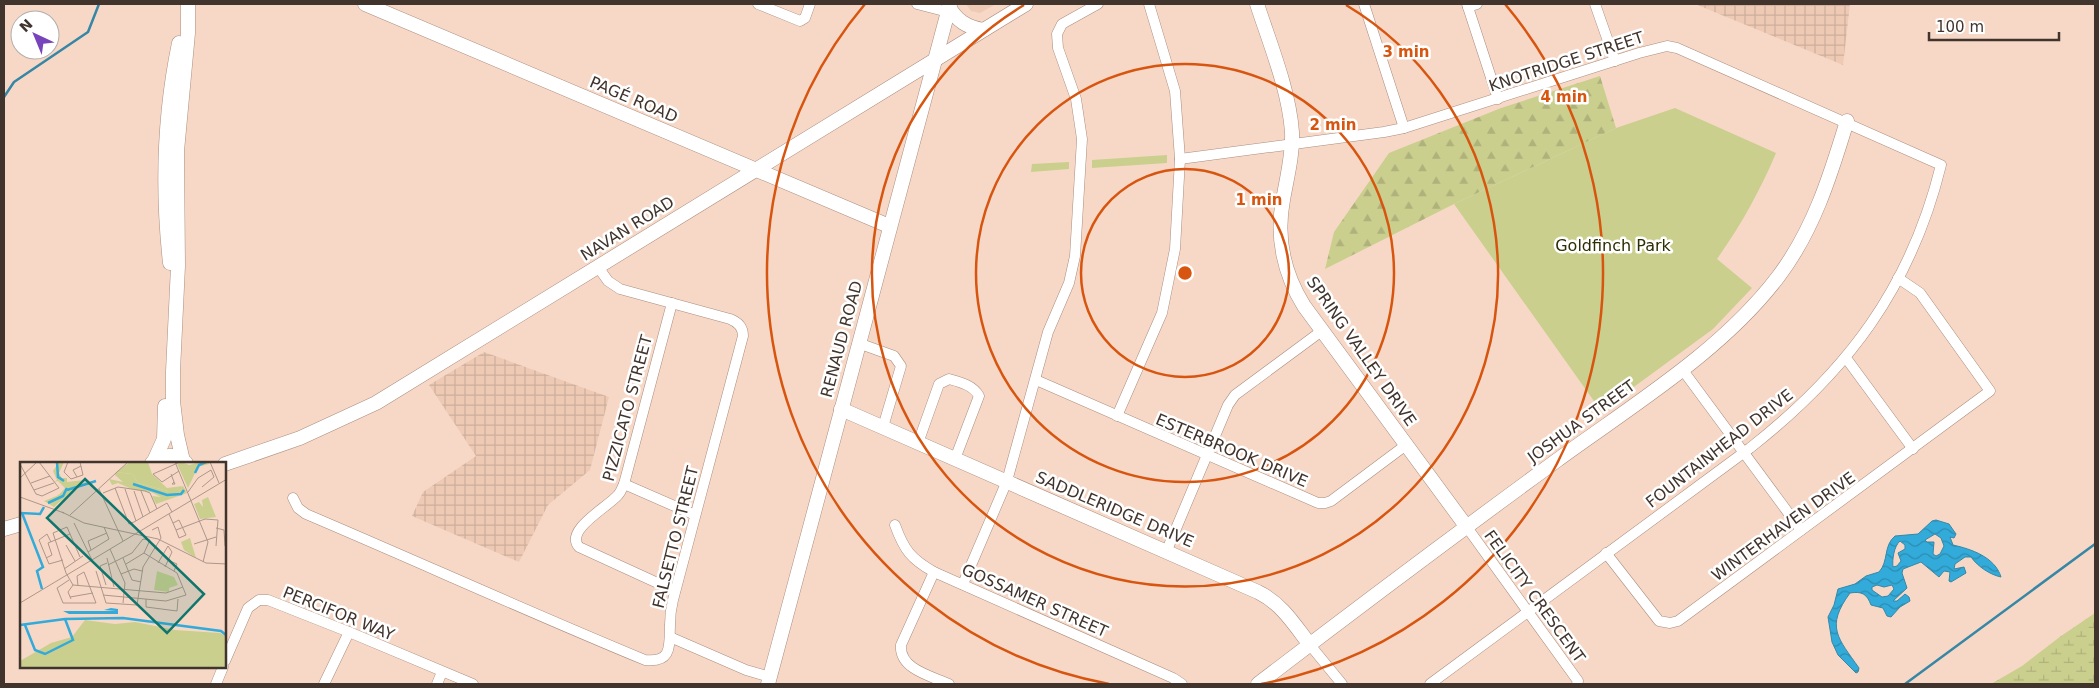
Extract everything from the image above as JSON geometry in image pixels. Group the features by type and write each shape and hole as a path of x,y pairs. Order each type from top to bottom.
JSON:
{"street":[{"path":"184,462 177,435 173,401 173,349 178,266 177,151 188,33 188,4"},
{"name":"PAGÉ ROAD","path":"365,4 889,226"},
{"path":"758,4 800,21 805,18 810,4"},
{"path":"917,4 949,8 957,19 964,24 983,30"},
{"name":"NAVAN ROAD","path":"229,465 300,438 376,403 1026,4"},
{"path":"963,584 1006,481 1048,332 1069,283 1075,256 1082,139 1076,99 1058,48 1057,34 1062,24 1098,4"},
{"path":"1117,416 1162,313 1168,292 1175,249 1180,158 1174,92 1149,4"},
{"name":"SPRING VALLEY DRIVE","path":"1257,4 1286,97 1290,120 1292,144 1281,216 1283,253 1295,289 1466,526"},
{"path":"1364,4 1404,128"},
{"path":"1595,4 1615,61"},
{"path":"1471,5 1498,99"},
{"name":"RENAUD ROAD","path":"769,681 889,226 949,8"},
{"name":"KNOTRIDGE STREET","path":"1180,158 1404,128 1667,46 1677,48 1941,165"},
{"name":"JOSHUA STREET","path":"1258,684 1466,526 1682,369 1732,328 1779,276 1796,249 1817,210 1847,122"},
{"name":"FOUNTAINHEAD DRIVE","path":"1430,684 1744,453 1797,409 1846,358 1879,310 1898,278 1923,228 1941,165"},
{"name":"FALSETTO STREET","path":"292,498 298,508 306,514 468,583 503,600 645,660 659,660 664,657 668,652 670,616 675,591 743,332 741,327 732,319 616,287 608,282 598,267"},
{"name":"WINTERHAVEN DRIVE","path":"1606,553 1659,621 1670,623 1678,621 1990,392 1920,293 1898,278"},
{"name":"PIZZICATO STREET","path":"672,303 624,484 618,494 578,530 576,544 594,555 675,591"},
{"path":"1167,550 1228,405 1235,395 1323,330"},
{"path":"858,343 894,356 901,366 883,427"},
{"path":"153,462 164,439 166,422 165,387 167,370 173,349"},
{"path":"1846,358 1914,449"},
{"path":"1682,369 1801,530"},
{"path":"918,443 939,384 949,379 962,383 976,390 979,396 955,459"},
{"name":"ESTERBROOK DRIVE","path":"1036,380 1318,503 1325,504 1406,445"},
{"name":"SADDLERIDGE DRIVE","path":"841,409 1167,550 1270,598 1280,606 1342,684"},
{"path":"153,462 168,456 175,456 184,462"},
{"path":"624,484 694,514"},
{"path":"4,529 20,524"},
{"name":"GOSSAMER STREET","path":"896,525 908,553 918,564 1173,678 1182,684"},
{"name":"FELICITY CRESCENT","path":"1466,526 1578,681 1577,684"},
{"path":"934,572 901,644 900,652 909,666 949,684"},
{"name":"PERCIFOR WAY","path":"226,658 243,616 253,603 259,600 276,602 473,684"},
{"path":"324,684 349,632"},
{"path":"670,637 769,681"},
{"path":"216,684 223,668"},
{"path":"437,684 442,672"}],"shaded area":[{"path":"966,4 996,4 980,13 971,11"},
{"path":"1695,4 1850,4 1843,65"},
{"path":"484,352 609,397 590,470 548,505 519,562 412,516 423,492 476,456 429,385"}],"green space":[{"path":"1600,76 1616,128 1454,204 1325,269 1334,232 1389,153 1501,108"},
{"name":"Goldfinch Park","path":"1675,108 1776,153 1750,208 1717,259 1752,288 1713,329 1601,411 1454,204 1616,128"},
{"path":"1167,155 1167,163 1092,168 1092,160"},
{"path":"1069,162 1069,169 1031,172 1032,164"},
{"path":"2095,613 2095,684 1991,684 2022,666"}],"water":[{"path":"1936,520 1949,524 1956,534 1954,538 1950,537 1953,545 1975,552 1988,559 1994,564 2001,577 1985,570 1971,557 1965,557 1955,564 1954,569 1964,567 1966,573 1951,582 1949,581 1950,572 1944,571 1939,577 1921,562 1903,569 1902,573 1907,588 1893,601 1897,601 1905,594 1909,597 1910,601 1900,607 1891,617 1887,616 1883,608 1871,605 1868,598 1863,594 1858,592 1850,593 1842,605 1836,624 1840,640 1859,668 1856,673 1838,655 1832,642 1828,617 1834,605 1838,589 1855,584 1866,576 1879,572 1884,563 1889,544 1895,536 1918,534 1932,521","holes":["1935,534 1941,538 1944,546 1940,554 1936,556 1933,554 1934,542 1927,542 1925,540","1900,541 1905,545 1905,549 1898,553 1901,561 1897,566 1893,567 1896,546","1892,585 1894,589 1888,596 1882,597 1872,590 1872,587"]}],"waterway":[{"path":"4,97 14,82 88,32 99,4"},
{"path":"1905,684 2095,544"}]}
